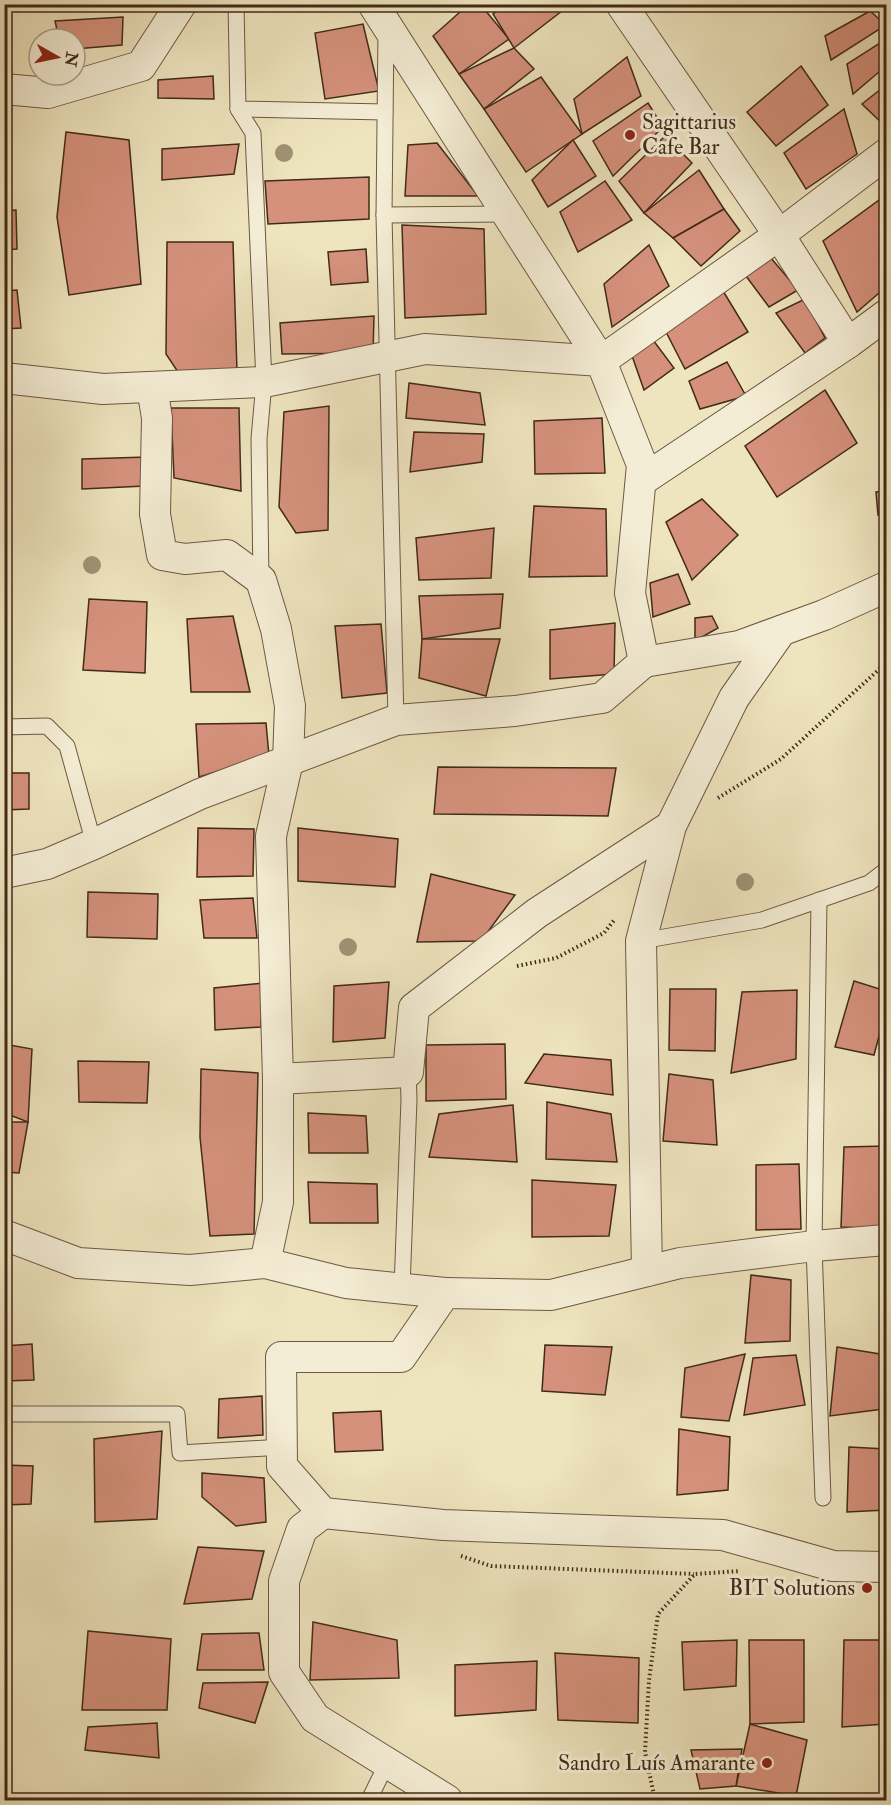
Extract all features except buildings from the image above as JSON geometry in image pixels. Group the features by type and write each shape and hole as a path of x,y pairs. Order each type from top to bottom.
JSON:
{"street":[{"path":"4,89 48,93 141,66 181,4"},
{"path":"621,4 779,235 848,343"},
{"path":"379,15 601,361 642,465 630,593 645,662"},
{"path":"4,378 103,389 264,382 425,349 601,361 779,235 886,154"},
{"path":"641,481 848,343 886,315"},
{"path":"152,387 157,418 155,514 162,555 185,559 227,555 261,580 276,629 290,706 288,760 271,836 278,1079 278,1202 265,1263"},
{"path":"4,873 47,864 200,794 396,720 515,711 602,698 645,662 739,646 824,615 886,587"},
{"path":"647,1271 641,941 671,826 734,698 781,631"},
{"path":"278,1079 408,1072 414,1008 537,912 671,826"},
{"path":"4,1235 78,1263 190,1270 265,1263 346,1283 445,1293 551,1295 680,1263 814,1246 886,1240"},
{"path":"323,1513 282,1466 281,1357 401,1357 445,1293"},
{"path":"447,1800 315,1718 284,1672 284,1581 302,1529 323,1513 443,1525 723,1535 833,1566 886,1567"}],"lane":[{"path":"236,4 238,109 253,133 264,382 259,439 261,580"},
{"path":"379,15 385,112 384,215 396,720"},
{"path":"238,109 385,112"},
{"path":"384,215 507,214"},
{"path":"4,727 47,726 67,746 94,844"},
{"path":"641,941 762,920 869,883 886,870"},
{"path":"819,900 814,1246 823,1498"},
{"path":"402,1289 408,1072"},
{"path":"4,1414 177,1414 180,1454 282,1447"},
{"path":"369,1800 387,1763"}],"path":[{"path":"711,802 782,759 886,663"},
{"path":"515,967 556,958 604,933 618,915"},
{"path":"655,1800 645,1752 648,1680 658,1614 695,1574 741,1571"}],"place":[{"name":"Sagittarius Cafe Bar","path":"630,135"},
{"name":"BIT Solutions","path":"867,1588"},
{"name":"Sandro Luís Amarante","path":"767,1763"}]}
